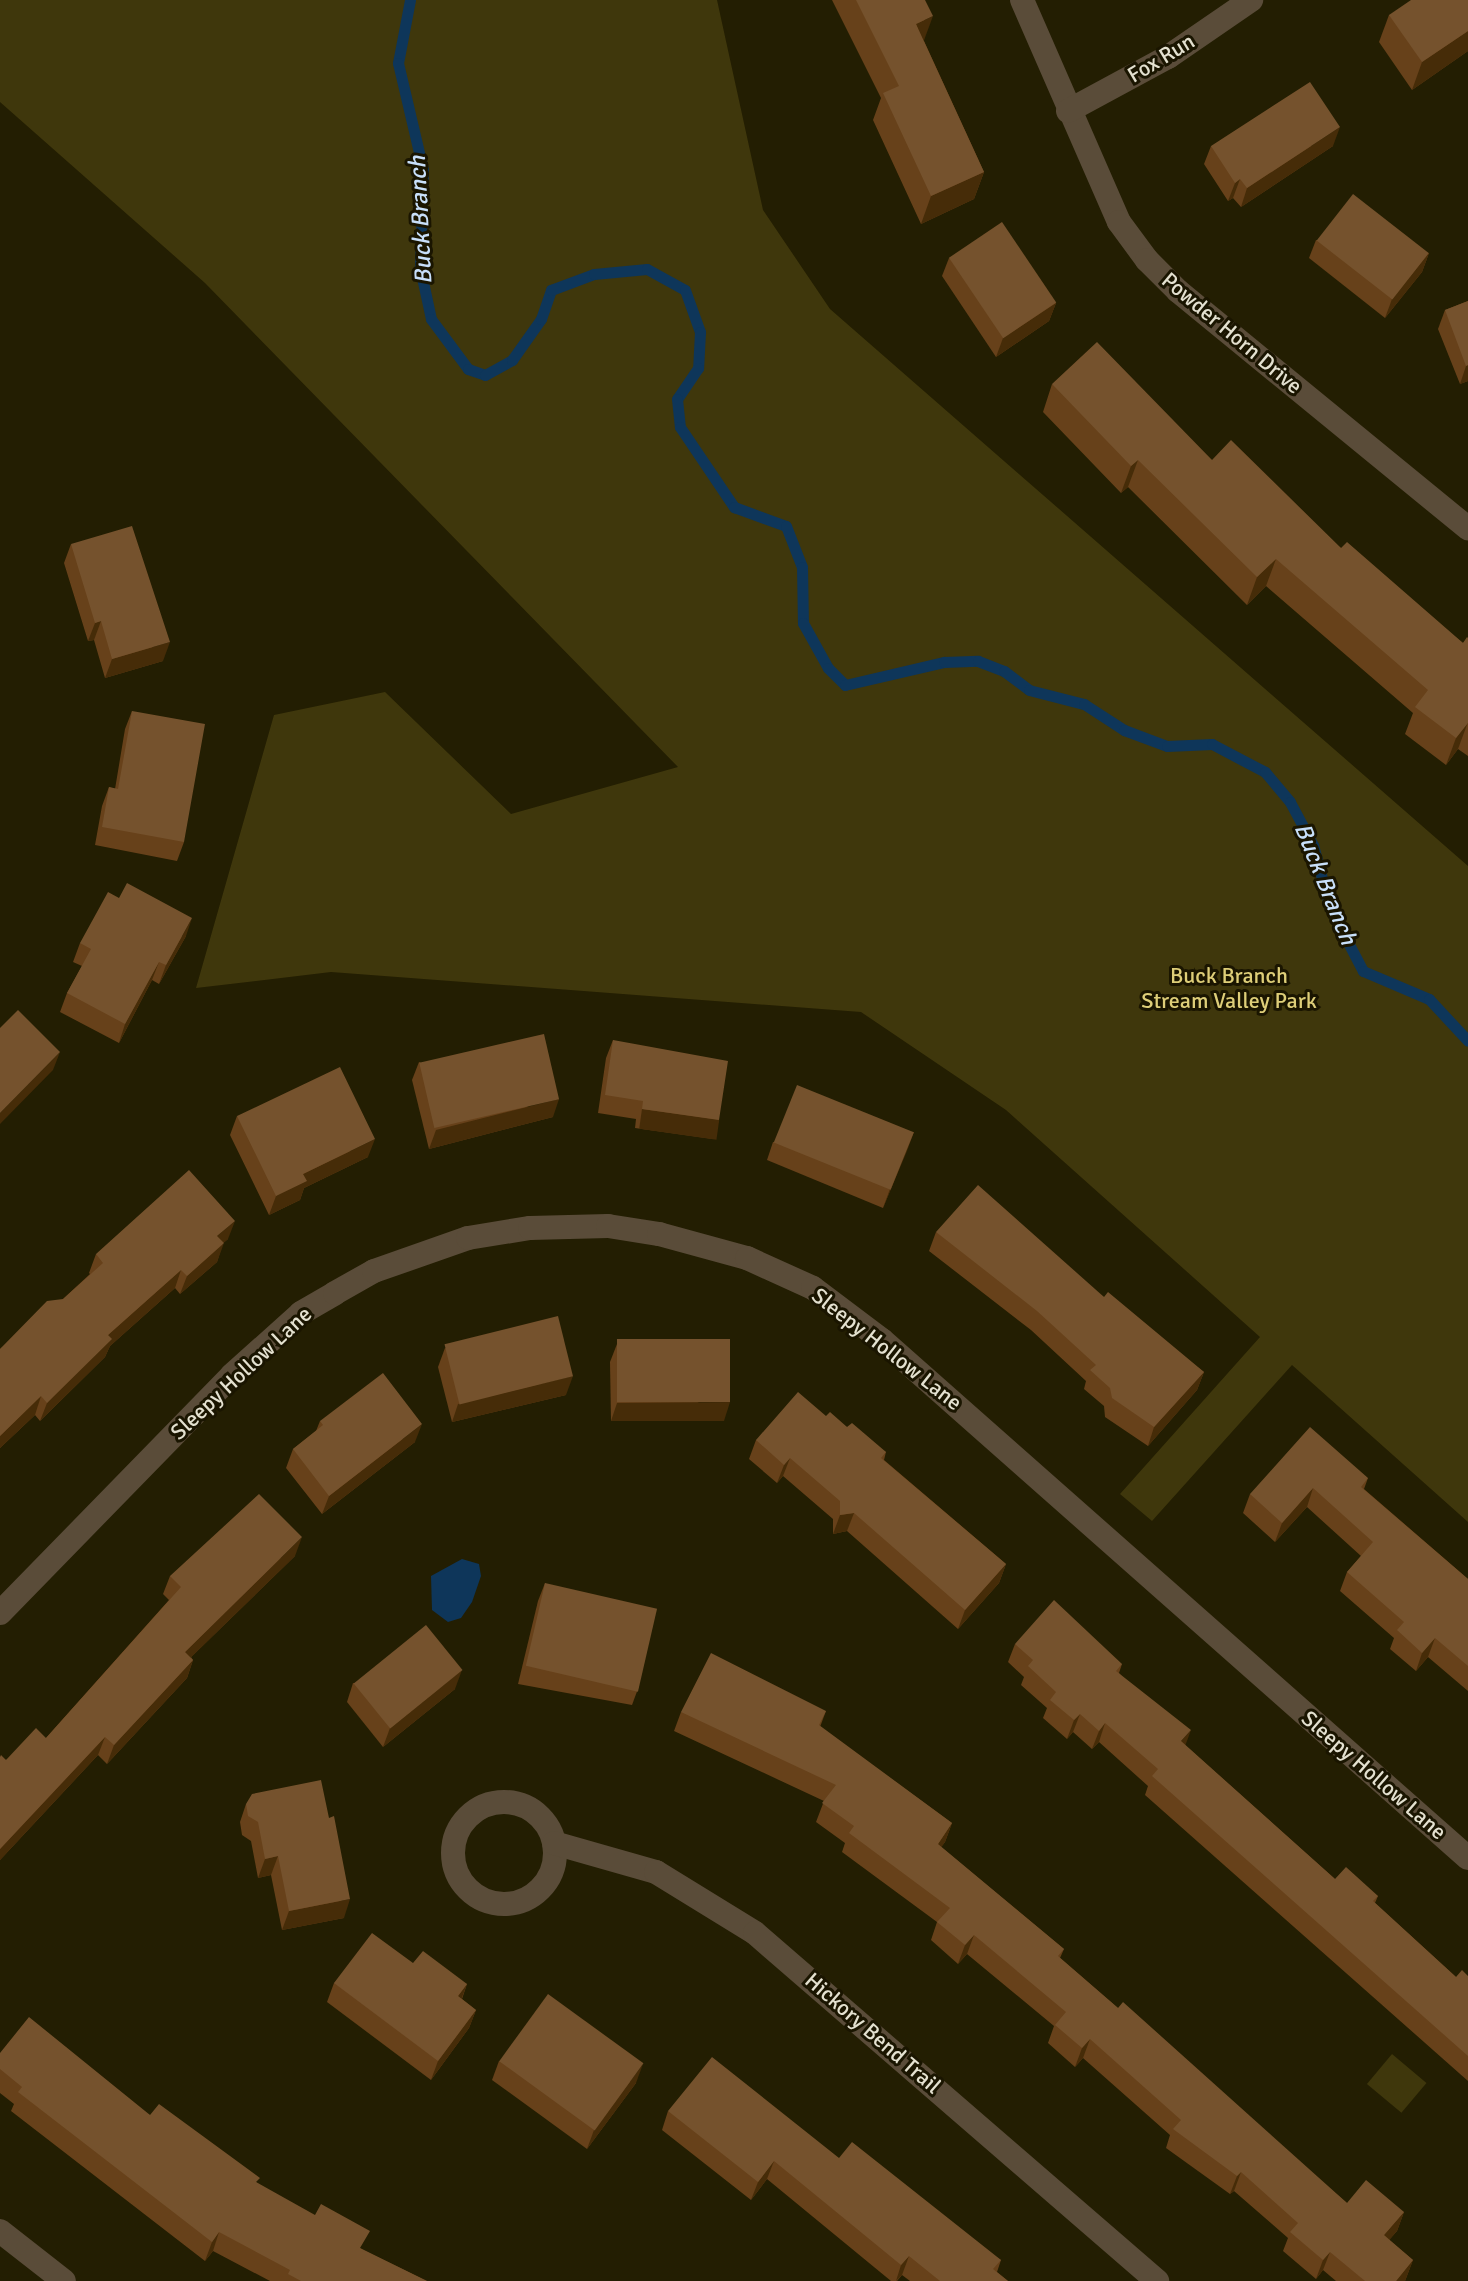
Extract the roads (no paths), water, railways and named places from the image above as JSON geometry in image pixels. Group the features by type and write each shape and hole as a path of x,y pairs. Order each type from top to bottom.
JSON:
{"street":[{"name":"Powder Horn Drive","path":"1022,0 1119,222 1147,260 1178,291 1468,528"},
{"name":"Fox Run","path":"1068,111 1168,57 1251,0"},
{"name":"Sleepy Hollow Lane","path":"0,1613 232,1375 301,1313 335,1293 374,1271 468,1238 546,1227 608,1226 659,1234 747,1258 813,1288 882,1340 1468,1858"},
{"path":"493,1803 513,1803 532,1810 554,1843 547,1881 515,1904 476,1896 466,1890 454,1864 453,1844 461,1825 474,1811 493,1803"},
{"name":"Hickory Bend Trail","path":"554,1843 656,1872 755,1933 1157,2281"},
{"path":"0,2231 64,2281"}],"water":[{"path":"462,1559 479,1564 481,1576 472,1602 461,1618 448,1622 432,1610 431,1576"}],"waterway":[{"name":"Buck Branch","path":"410,0 398,63 423,170 420,268 431,319 468,369 485,375 512,360 541,319 551,290 594,274 647,269 685,290 700,332 698,368 677,399 680,427 734,507 786,526 802,567 803,623 828,668 845,685 944,662 978,661 1004,671 1029,690 1084,704 1124,730 1167,746 1212,744 1265,772 1290,802 1313,845 1330,908 1363,971 1429,999 1468,1041"}],"park label":[{"name":"Buck Branch Stream Valley Park","path":"1229,988"}]}
